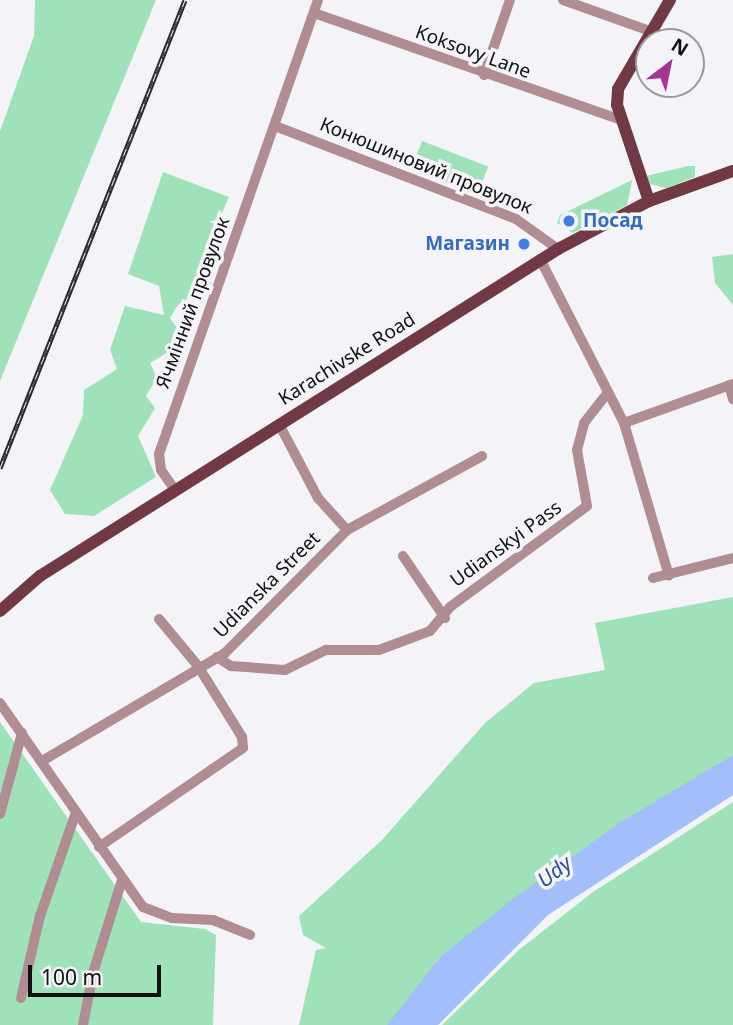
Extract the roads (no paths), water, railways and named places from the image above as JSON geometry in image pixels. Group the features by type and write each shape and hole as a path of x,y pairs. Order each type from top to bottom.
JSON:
{"main road":[{"path":"652,28 670,0"},
{"path":"635,59 618,89 621,120 649,201"},
{"name":"Karachivske Road","path":"0,611 40,576 540,259 649,201 733,172"}],"street":[{"name":"Ячмінний провулок","path":"175,490 161,470 159,454 318,0"},
{"path":"484,75 510,0"},
{"path":"563,0 639,28"},
{"name":"Koksovy Lane","path":"314,13 484,75 621,120"},
{"name":"Конюшиновий провулок","path":"275,126 516,219 558,249"},
{"path":"540,259 624,423 669,576"},
{"path":"624,423 731,385 733,399"},
{"name":"Udianskyi Pass","path":"217,657 231,666 285,670 326,650 379,650 429,631 445,618 450,607 587,506 577,450 584,424 608,392"},
{"path":"279,424 318,498 348,530"},
{"name":"Udianska Street","path":"42,761 217,657 348,530 482,457"},
{"path":"403,556 445,618"},
{"path":"653,578 733,558"},
{"path":"99,847 243,748 242,737 208,690 198,666 159,619"},
{"path":"0,703 122,880 154,914 213,920 250,935"},
{"path":"0,814 22,733"},
{"path":"21,998 40,916 76,812"},
{"path":"83,1025 93,973 122,880"}],"water":[{"name":"Udy","path":"733,755 733,795 548,915 438,1025 387,1025 440,957 514,898 621,822"}],"railway":[{"path":"0,468 185,0"}],"place":[{"name":"Посад","path":"569,221"},
{"name":"Магазин","path":"524,244"}]}
